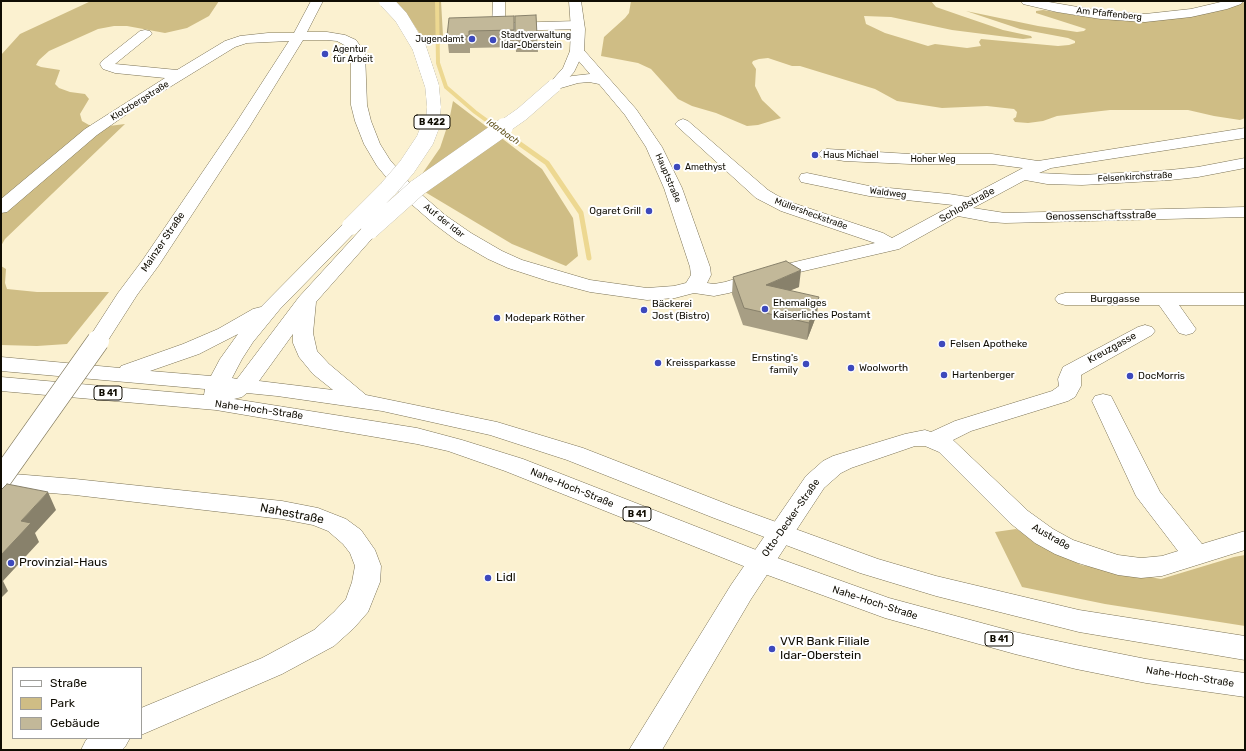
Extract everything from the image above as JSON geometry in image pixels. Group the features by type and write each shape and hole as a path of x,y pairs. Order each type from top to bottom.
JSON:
{"street":[{"name":"Mainzer Straße","path":"1,478 98,341 128,293 149,265 242,126 299,36 317,1"},
{"name":"B 422","path":"217,393 231,359 273,305 388,189 407,167 425,140 433,118 434,107 432,86 419,47 401,17 386,1"},
{"path":"499,1 499,27"},
{"path":"244,385 306,301 370,230 417,188 458,157 522,114 554,86 569,69 577,51 578,25 575,1"},
{"name":"Am Pfaffenberg","path":"1027,1 1119,17 1145,18 1191,13 1223,6 1237,1"},
{"path":"484,27 578,25"},
{"path":"145,34 122,51 107,64 108,66 115,69 180,75"},
{"name":"Klotzbergstraße","path":"1,208 91,132 221,49 237,42 255,38 299,36"},
{"name":"Auf der Idar","path":"299,36 327,36 340,38 351,43 358,53 359,105 363,121 372,144 383,162 419,202 477,245 495,255 535,271 604,289 648,294 675,292 693,287"},
{"name":"Hauptstraße","path":"577,51 618,97 642,128 654,147 673,188 700,267 701,275 699,281 693,287"},
{"path":"554,86 577,79 589,78 604,81"},
{"name":"Müllersheckstraße","path":"683,124 762,194 772,200 787,207 876,237 892,245"},
{"name":"Schloßstraße","path":"693,287 714,290 785,270 892,245 1032,170 1060,161 1245,133"},
{"name":"Hoher Weg","path":"826,154 910,160 992,159 1012,161 1032,170"},
{"name":"Felsenkirchstraße","path":"1032,170 1063,180 1098,179 1198,172 1245,163"},
{"name":"Waldweg","path":"807,178 869,191 949,199 964,207"},
{"name":"Genossenschaftsstraße","path":"964,207 990,217 1005,218 1245,212"},
{"name":"Burggasse","path":"1065,299 1245,300"},
{"path":"1165,299 1186,329"},
{"path":"306,301 303,333 307,352 320,370 362,401"},
{"path":"119,374 157,362 196,347 242,324 273,305"},
{"name":"Kreuzgasse","path":"1080,366 1145,330"},
{"name":"Nahe-Hoch-Straße","path":"1,364 119,374 217,393 454,445 514,465 760,562 885,607 1015,644 1146,671 1245,685"},
{"name":"Otto-Decker-Straße","path":"645,750 760,562 815,482 832,467 913,439 925,438 933,440 963,426 1060,396 1067,392 1070,386 1069,379 1071,372 1080,366"},
{"name":"Nahe-Hoch-Straße","path":"1,384 217,393"},
{"path":"217,393 244,385 362,401 497,428 575,454 870,566 977,597 1123,630 1245,648"},
{"path":"1103,401 1149,496 1197,556"},
{"name":"Austraße","path":"933,440 947,447 1030,526 1064,547 1118,565 1141,568 1162,566 1245,540"},
{"name":"Nahestraße","path":"1,482 75,486 266,508 318,517 337,525 352,537 362,550 368,566 366,582 358,604 344,620 324,638 272,666 198,696 142,722"},
{"path":"97,750 113,739"}],"green space":[{"path":"91,1 219,1 209,16 187,28 165,33 127,26 114,26 98,29 49,51 39,60 36,65 60,70 55,84 59,88 70,92 85,94 89,99 80,114 82,121 89,125 109,126 125,124 5,239 1,246 1,55 20,34"},
{"path":"394,1 441,1 443,36 422,37 408,16"},
{"path":"631,1 931,1 936,7 1003,30 1031,36 1032,38 1023,39 952,30 891,17 864,16 866,24 885,33 928,46 935,44 967,48 981,46 979,42 981,39 1058,46 1069,45 1075,43 1075,41 1068,38 1020,29 966,11 1038,26 1077,32 1084,31 1086,29 1036,13 1036,11 1043,10 1100,19 1142,21 1213,12 1245,2 1245,118 1240,120 1188,110 1110,110 1057,116 1043,121 1028,123 1015,122 1013,119 1016,117 1017,112 1014,109 987,106 942,108 897,101 875,89 800,66 792,66 768,58 759,59 753,61 752,63 756,69 755,86 762,100 781,118 758,125 747,126 716,113 692,106 678,99 651,69 638,63 601,56 604,37 629,13"},
{"path":"453,101 542,169 573,218 578,256 566,266 512,244 425,192 422,174 440,148 449,121"},
{"path":"1,266 6,269 5,283 7,289 37,292 109,292 67,344 37,346 1,345"},
{"path":"1016,529 1081,565 1161,579 1245,555 1245,626 1105,604 1022,587 995,532"}],"building":[{"path":"536,15 537,35 515,35 515,16"},
{"path":"514,16 514,30 469,31 469,36 447,36 449,18"},
{"path":"786,261 801,270 766,285 819,297 809,323 744,308 733,277"},
{"path":"7,484 48,492 21,521 31,523 1,555 1,490"}],"waterway":[{"name":"Idarbach","path":"437,1 438,63 446,87 475,112 497,128"},
{"name":"Idarbach","path":"496,127 547,163 581,213 589,258"}],"place":[{"name":"Jugendamt","path":"472,39"},
{"name":"Stadtverwaltung Idar-Oberstein","path":"493,40"},
{"name":"Agentur für Arbeit","path":"325,54"},
{"name":"Haus Michael","path":"815,155"},
{"name":"Amethyst","path":"677,167"},
{"name":"Ogaret Grill","path":"649,211"},
{"name":"Ehemaliges Kaiserliches Postamt","path":"765,309"},
{"name":"Bäckerei Jost (Bistro)","path":"644,310"},
{"name":"Modepark Röther","path":"497,318"},
{"name":"Felsen Apotheke","path":"942,344"},
{"name":"Kreissparkasse","path":"658,363"},
{"name":"Ernsting's family","path":"806,364"},
{"name":"Woolworth","path":"851,368"},
{"name":"Hartenberger","path":"944,375"},
{"name":"DocMorris","path":"1130,376"},
{"name":"Provinzial-Haus","path":"11,563"},
{"name":"Lidl","path":"488,578"},
{"name":"VVR Bank Filiale Idar-Oberstein","path":"772,649"}]}
